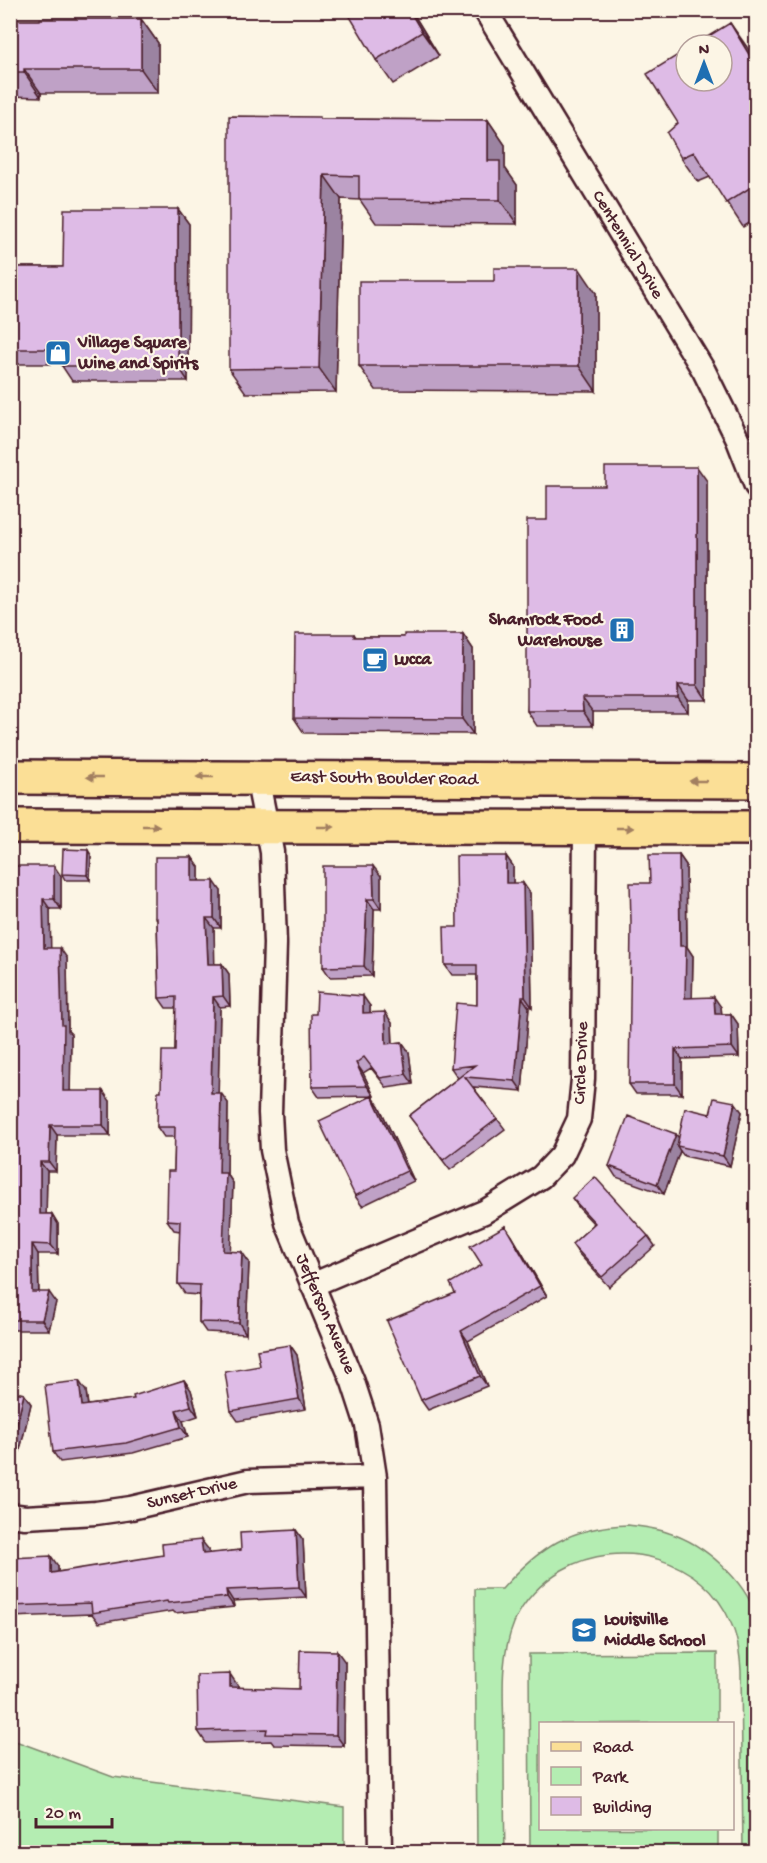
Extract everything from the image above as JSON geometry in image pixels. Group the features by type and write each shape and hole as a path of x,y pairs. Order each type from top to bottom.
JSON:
{"main road":[{"name":"East South Boulder Road","path":"10,777 756,781"},
{"path":"10,826 756,828"}],"street":[{"name":"Centennial Drive","path":"485,10 704,371 738,440 756,486"},
{"name":"Jefferson Avenue","path":"256,777 272,852 275,945 270,1113 272,1150 287,1223 353,1382 367,1425 375,1477 380,1852"},
{"name":"Circle Drive","path":"312,1285 484,1212 541,1177 562,1155 579,1119 583,1079 585,827"},
{"name":"Sunset Drive","path":"10,1515 25,1517 96,1514 248,1481 375,1477"}],"green space":[{"path":"628,1525 654,1529 683,1538 709,1555 733,1577 756,1615 756,1852 743,1852 741,1671 738,1646 731,1623 718,1601 702,1583 681,1569 658,1559 634,1555 610,1555 585,1560 562,1570 547,1580 522,1607 514,1623 506,1649 503,1676 505,1852 477,1852 475,1589 502,1589 543,1551 572,1535 589,1530"},
{"path":"717,1653 717,1722 539,1722 539,1830 718,1830 718,1852 530,1852 529,1654"},
{"path":"10,1739 113,1777 344,1807 344,1852 11,1852"}],"building":[{"path":"346,10 409,10 422,32 376,60"},
{"path":"141,19 141,69 24,69 24,72 10,72 10,20"},
{"path":"730,23 756,66 756,184 726,203 694,152 681,158 667,133 678,123 647,74 674,57 674,93 734,93 734,33 714,33"},
{"path":"229,116 488,120 488,161 500,161 500,200 359,199 359,176 324,175 319,368 229,369"},
{"path":"64,209 178,209 178,366 62,366 62,349 10,349 10,267 63,267"},
{"path":"494,268 579,268 579,366 359,366 359,281 494,281"},
{"name":"Shamrock Food Warehouse","path":"605,467 697,467 697,685 678,685 678,698 582,698 583,711 527,711 527,520 547,520 547,486 605,486"},
{"path":"295,634 404,637 404,634 463,634 462,719 294,718"},
{"path":"63,849 88,850 87,875 62,874"},
{"path":"649,855 679,855 680,946 686,946 685,998 714,997 715,1014 731,1014 732,1047 675,1049 675,1084 629,1084 630,883 650,883"},
{"path":"456,856 506,856 506,883 523,883 525,997 522,997 515,1081 465,1077 497,1119 443,1160 409,1116 475,1065 451,1068 456,1003 477,1005 477,965 445,965 444,927 457,927"},
{"path":"155,857 192,857 192,881 214,881 214,918 206,918 208,964 222,964 223,996 213,997 211,1093 221,1093 219,1173 226,1173 223,1251 242,1252 239,1323 199,1322 200,1285 178,1284 180,1221 167,1220 168,1171 174,1171 175,1127 157,1127 162,1051 175,1051 176,997 159,998"},
{"path":"10,866 54,866 54,899 43,899 44,948 60,948 62,1025 64,1025 63,1091 103,1091 103,1125 50,1125 49,1162 40,1162 40,1214 52,1214 51,1245 32,1244 32,1292 49,1292 42,1320 10,1320"},
{"path":"323,866 373,866 374,899 367,899 364,966 323,967"},
{"path":"317,992 363,996 363,1013 385,1012 386,1044 402,1042 406,1074 380,1078 364,1057 356,1063 367,1086 312,1087 311,1014 316,1014"},
{"path":"372,1096 407,1171 355,1196 319,1121"},
{"path":"714,1098 735,1102 723,1156 677,1146 685,1108 710,1114"},
{"path":"628,1116 676,1134 657,1184 609,1166"},
{"path":"595,1177 648,1236 602,1277 572,1244 595,1223 572,1198"},
{"path":"505,1226 540,1286 461,1331 480,1376 421,1400 387,1321 455,1293 450,1283 482,1265 470,1246"},
{"path":"290,1345 299,1399 231,1411 225,1372 260,1366 257,1350"},
{"path":"184,1380 191,1406 176,1410 181,1427 126,1443 53,1452 45,1385 79,1381 82,1406 134,1399 133,1396"},
{"path":"10,1391 24,1394 12,1444 10,1444"},
{"path":"296,1530 299,1587 226,1590 227,1597 168,1603 167,1601 92,1613 91,1603 10,1606 10,1558 51,1556 51,1573 163,1555 162,1544 201,1540 203,1554 241,1550 240,1533"},
{"path":"300,1650 337,1651 336,1735 266,1734 267,1729 198,1731 197,1675 230,1674 230,1687 299,1689"}],"place":[{"name":"Village Square Wine and Spirits","path":"58,353"},
{"name":"Shamrock Food Warehouse","path":"622,630"},
{"name":"Lucca","path":"375,660"},
{"name":"Louisville Middle School","path":"584,1630"}]}
